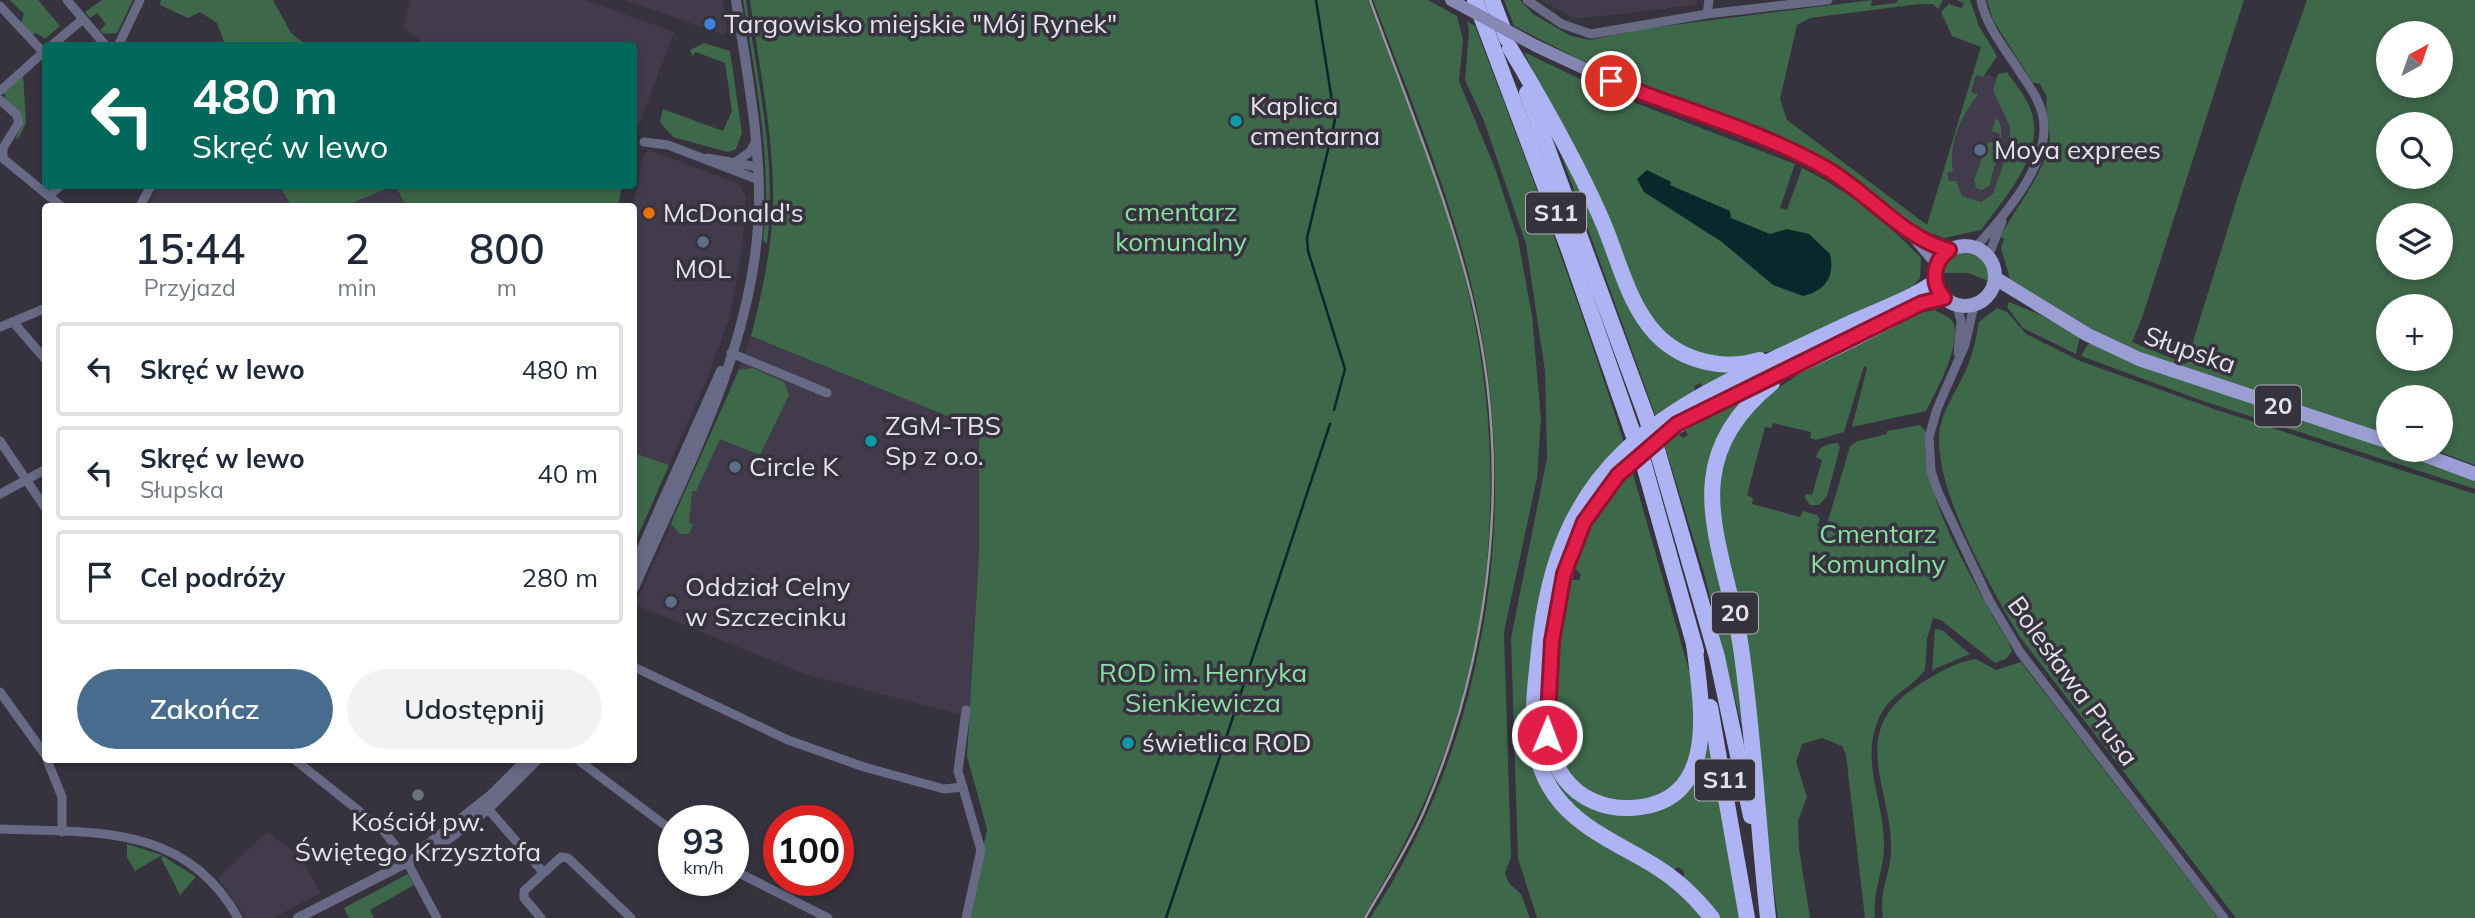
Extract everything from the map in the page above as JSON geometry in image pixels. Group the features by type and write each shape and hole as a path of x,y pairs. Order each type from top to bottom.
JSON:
{"highway":[{"name":"S11","path":"1475,0 1569,250 1644,465 1694,643 1722,765 1748,918"},
{"name":"S11","path":"1492,0 1658,453 1717,657 1765,887 1768,918"},
{"path":"1510,48 1565,144 1600,216 1633,299 1656,334 1683,354 1729,365 1748,364 1793,350"},
{"path":"1712,918 1670,876 1575,818 1546,780 1533,736 1541,623 1552,568 1562,539 1583,500 1611,464 1638,438 1676,410 1935,282"},
{"name":"20","path":"1765,887 1761,822 1741,649 1714,524 1713,480 1721,448 1741,412 1791,369 1922,303 1950,302"},
{"path":"1694,643 1702,740 1697,760 1685,781 1660,801 1634,807 1608,806 1572,788 1556,766 1550,750 1546,719 1559,592 1584,522 1618,475 1652,443 1701,411 1791,369"}],"main road":[{"path":"1451,0 1536,46 1611,81 1803,156 1853,186 1900,222 1949,250"},
{"path":"1900,222 1937,264"},
{"path":"1950,302 1935,282 1937,264 1949,250 1962,246 1975,248 1988,257 1995,278 1990,293 1974,305"},
{"name":"Słupska","path":"1995,278 2059,318 2140,359 2376,438"},
{"name":"Słupska","path":"1990,293 2059,318"},
{"name":"20","path":"1950,302 1974,305"},
{"path":"2443,462 2475,474"}],"street":[{"path":"67,0 103,42"},
{"path":"120,42 140,0"},
{"path":"637,581 712,408 745,306 755,254 759,180 736,0"},
{"path":"1527,0 1562,24 1591,34 1707,15 1829,0"},
{"path":"1707,15 1709,0"},
{"path":"1981,0 1986,18 2036,99 2044,121 2041,154 2008,209 1988,257"},
{"path":"0,6 42,45"},
{"path":"55,42 83,19"},
{"path":"0,91 42,53"},
{"path":"0,100 16,114 19,122 4,145 1,156 57,203"},
{"path":"737,161 750,152 756,141"},
{"path":"643,142 668,145 759,180"},
{"path":"706,158 737,161 758,167"},
{"path":"49,197 57,189"},
{"path":"1975,248 2008,209"},
{"name":"Bolesława Prusa","path":"1950,302 1961,328 1956,368"},
{"name":"Bolesława Prusa","path":"1974,305 1965,345 1932,421 1929,459 1938,492 1977,577 2020,652 2224,918"},
{"path":"0,327 42,311"},
{"path":"13,322 42,355"},
{"path":"731,353 827,393"},
{"path":"637,559 731,353"},
{"path":"0,441 42,504"},
{"path":"0,494 42,471"},
{"path":"637,668 801,745 944,789 963,788"},
{"path":"0,692 42,752"},
{"path":"965,918 981,850 958,768 966,710"},
{"path":"48,763 60,790 62,832"},
{"path":"299,763 371,818 406,860 438,918"},
{"path":"406,860 480,804 520,763"},
{"path":"298,918 406,860 439,846 488,809 534,763"},
{"path":"582,763 658,820"},
{"path":"488,809 543,872"},
{"path":"0,829 125,836 164,848 204,874 221,893 237,918"},
{"path":"541,918 523,894 558,858 565,857 631,918"},
{"path":"749,878 828,918"}],"shaded area":[{"path":"411,0 585,0 674,32 639,125 637,42 422,42 403,27"},
{"name":"Targowisko miejskie \"Mój Rynek\"","path":"625,0 723,0 727,31 724,35"},
{"path":"1541,0 1698,0 1695,5 1575,19"},
{"name":"Moya exprees","path":"1974,71 2002,79 2022,110 1998,190 1985,209 1927,225"},
{"path":"649,150 739,184 746,198 742,249 730,316 706,381 669,465 637,454 637,203 634,203 643,157"},
{"path":"1647,170 1671,182 1670,185 1730,211 1731,218 1770,234 1787,229 1809,234 1830,254 1830,276 1818,290 1803,296 1773,285 1722,242 1644,192 1637,179"},
{"path":"156,189 281,189 290,203 150,203"},
{"path":"386,189 395,189 404,203 351,203"},
{"path":"751,336 979,429 979,554 970,710 962,715 805,674 637,606 637,601 719,417"},
{"path":"267,832 301,857 320,893 273,918 246,918 218,878"}],"green space":[{"path":"10,0 38,0 60,26 45,39 36,33 33,35 21,23 24,14"},
{"path":"102,0 133,0 117,33 103,34 100,30 106,24 97,13 90,18 85,12"},
{"path":"161,0 273,0 291,33 302,42 224,42 217,23 200,12 188,18 160,5"},
{"path":"743,0 746,0 761,91 768,153 770,183 767,244 763,240 766,210 764,150"},
{"path":"750,0 1368,0 1437,186 1470,300 1486,402 1490,507 1481,611 1458,712 1440,766 1417,818 1363,918 970,918 987,829 967,756 979,554 979,429 751,336 768,256 773,182 769,130"},
{"path":"1373,0 1428,0 1457,16 1463,40 1459,81 1496,171 1518,239 1532,316 1541,419 1537,478 1504,632 1511,857 1505,873 1509,883 1521,894 1530,918 1370,918 1413,844 1446,766 1471,684 1487,600 1495,514 1493,428 1483,343 1465,260 1434,161"},
{"path":"1504,0 1520,0 1533,14 1571,36 1590,40 1641,29 1872,0 1871,6 1896,3 1898,0 1943,0 1938,9 1933,4 1919,4 1810,18 1797,25 1780,99 1787,120 1927,225 1981,47 1952,36 1941,12 1949,4 1962,8 1964,3 1956,0 1970,0 1979,26 1997,56 1983,77 1976,75 1971,92 1978,95 1957,130 1952,151 1953,171 1947,173 1949,181 1956,181 1962,196 1981,202 1993,194 2010,144 2010,127 1993,90 1998,74 2007,72 2028,103 2034,129 2032,145 2020,176 1981,230 1944,238 1934,234 1931,238 1821,159 1764,134 1612,76 1514,26"},
{"path":"1987,0 2244,0 2132,342 2186,364 2242,183 2307,0 2475,0 2475,465 2453,457 2453,385 2376,385 2376,431 2184,369 2113,342 2010,279 2001,248 2004,239 2000,237 2041,168 2049,145 2047,97 2040,84 2033,83 1993,20"},
{"path":"1467,21 1475,26 1534,181 1624,443 1584,495 1564,528 1542,590 1542,785 1664,878 1706,918 1537,918 1518,858 1511,638 1547,458 1545,371 1526,244 1484,121 1465,80 1469,31"},
{"path":"704,43 730,51 742,133 736,149 728,152 673,137 660,122 663,109 723,131 732,111 725,63 696,52 692,56 690,50"},
{"path":"1524,52 1607,92 1795,164 1780,208 1787,210 1802,168 1835,186 1880,220 1921,258 1920,278 1912,287 1914,292 1828,331 1762,353 1730,358 1701,355 1676,344 1646,313"},
{"path":"23,74 26,123 18,139 16,137 24,121 6,100 4,92"},
{"path":"1996,118 2000,123 2001,139 1990,185 1982,190 1976,188 1974,180 1988,142 1998,142 2000,134 1992,131"},
{"path":"1554,135 1653,338 1748,369 1703,387 1700,383 1695,386 1694,394 1656,417"},
{"path":"281,189 386,189 352,203 290,203"},
{"path":"397,189 621,189 619,203 404,203"},
{"path":"1960,253 1982,260 1988,269 1989,281 1968,273 1942,273 1948,259"},
{"path":"2009,302 2041,315 2080,337 2076,354 2023,328 2007,307"},
{"path":"1997,308 2007,312 2026,334 2080,361 2217,410 2475,494 2475,918 2236,918 2020,637 1964,533 1943,473 1939,446 1941,423 1969,362 1979,322"},
{"name":"Cmentarz Komunalny","path":"1922,309 1925,312 1935,310 1947,317 1953,322 1955,331 1947,368 1926,411 1852,427 1867,368 1864,366 1844,432 1816,440 1810,438 1811,432 1773,423 1771,428 1765,427 1747,495 1753,498 1752,504 1800,517 1803,511 1817,515 1820,519 1817,526 1826,528 1850,446 1858,441 1887,434 1887,431 1920,425 1926,432 1925,453 1929,476 1946,525 2012,651 2006,659 1995,663 1941,620 1933,618 1927,639 1925,670 1884,708 1874,732 1872,748 1884,844 1875,898 1875,918 1865,918 1846,755 1842,746 1822,738 1802,744 1796,762 1807,797 1798,821 1799,849 1810,918 1778,918 1718,522 1719,478 1728,446 1745,418 1770,395 1799,374"},
{"path":"2093,343 2376,442 2376,457 2203,401 2081,356 2088,344"},
{"path":"753,368 784,382 789,395 760,455 720,439 696,491 692,491 689,523 693,524 689,534 680,534 671,524 674,516 739,370"},
{"path":"1762,386 1711,464 1746,744 1704,573 1663,440 1677,433 1683,438 1688,435 1685,429"},
{"path":"1837,443 1840,447 1827,496 1819,505 1810,505 1805,498 1806,494 1812,495 1822,460 1816,457 1817,453 1824,446"},
{"path":"1627,453 1628,457 1590,505 1566,556 1553,611 1542,701 1541,731 1544,751 1552,771 1565,788 1581,801 1600,810 1621,814 1662,806 1680,793 1694,776 1709,744 1739,918 1718,918 1684,882 1684,871 1678,867 1674,870 1666,868 1599,830 1574,811 1556,789 1540,752 1537,733 1538,682 1555,575 1566,542 1580,514 1597,488"},
{"path":"637,454 669,465 637,538"},
{"path":"2392,462 2432,462 2475,479 2475,489"},
{"path":"1631,467 1694,688 1696,748 1676,784 1651,798 1615,802 1591,794 1565,770 1552,727 1557,645 1569,580 1579,580 1581,575 1572,565 1595,514"},
{"path":"1935,629 1942,630 1970,654 1932,670"},
{"path":"1976,659 1996,670 2021,662 2218,918 1883,918 1883,897 1891,849 1878,762 1878,741 1883,722 1896,704 1917,686 1953,666"},
{"path":"127,844 162,855 135,871 127,857"},
{"path":"163,856 196,877 180,895 161,858"},
{"path":"408,874 414,885 370,910 374,918 349,918 344,908"}],"waterway":[{"path":"1316,0 1335,120 1307,238 1308,251 1345,369 1334,410"},
{"path":"1227,735 1330,424"},
{"path":"1166,918 1223,747"}],"railway":[{"path":"1365,918 1418,825 1448,750 1480,622 1489,557 1493,491 1491,425 1484,360 1471,295 1437,183 1370,0"}],"place":[{"name":"Targowisko miejskie \"Mój Rynek\"","path":"710,24"},
{"name":"Kaplica cmentarna","path":"1236,121"},
{"name":"Moya exprees","path":"1980,150"},
{"name":"McDonald's","path":"649,213"},
{"name":"MOL","path":"703,242"},
{"name":"ZGM-TBS Sp z o.o.","path":"871,441"},
{"name":"Circle K","path":"735,467"},
{"name":"Oddział Celny w Szczecinku","path":"671,602"},
{"name":"świetlica ROD","path":"1128,743"},
{"name":"Kościół pw. Świętego Krzysztofa","path":"418,795"}],"route":[{"path":"1547,735 1552,641 1559,592 1584,522 1618,475 1677,424 1922,303 1944,298 1937,288 1935,273 1940,258 1949,250 1931,243 1853,186 1803,156 1611,81"}],"park label":[{"name":"cmentarz komunalny","path":"1181,227"},
{"name":"ROD im. Henryka Sienkiewicza","path":"1203,688"}]}
